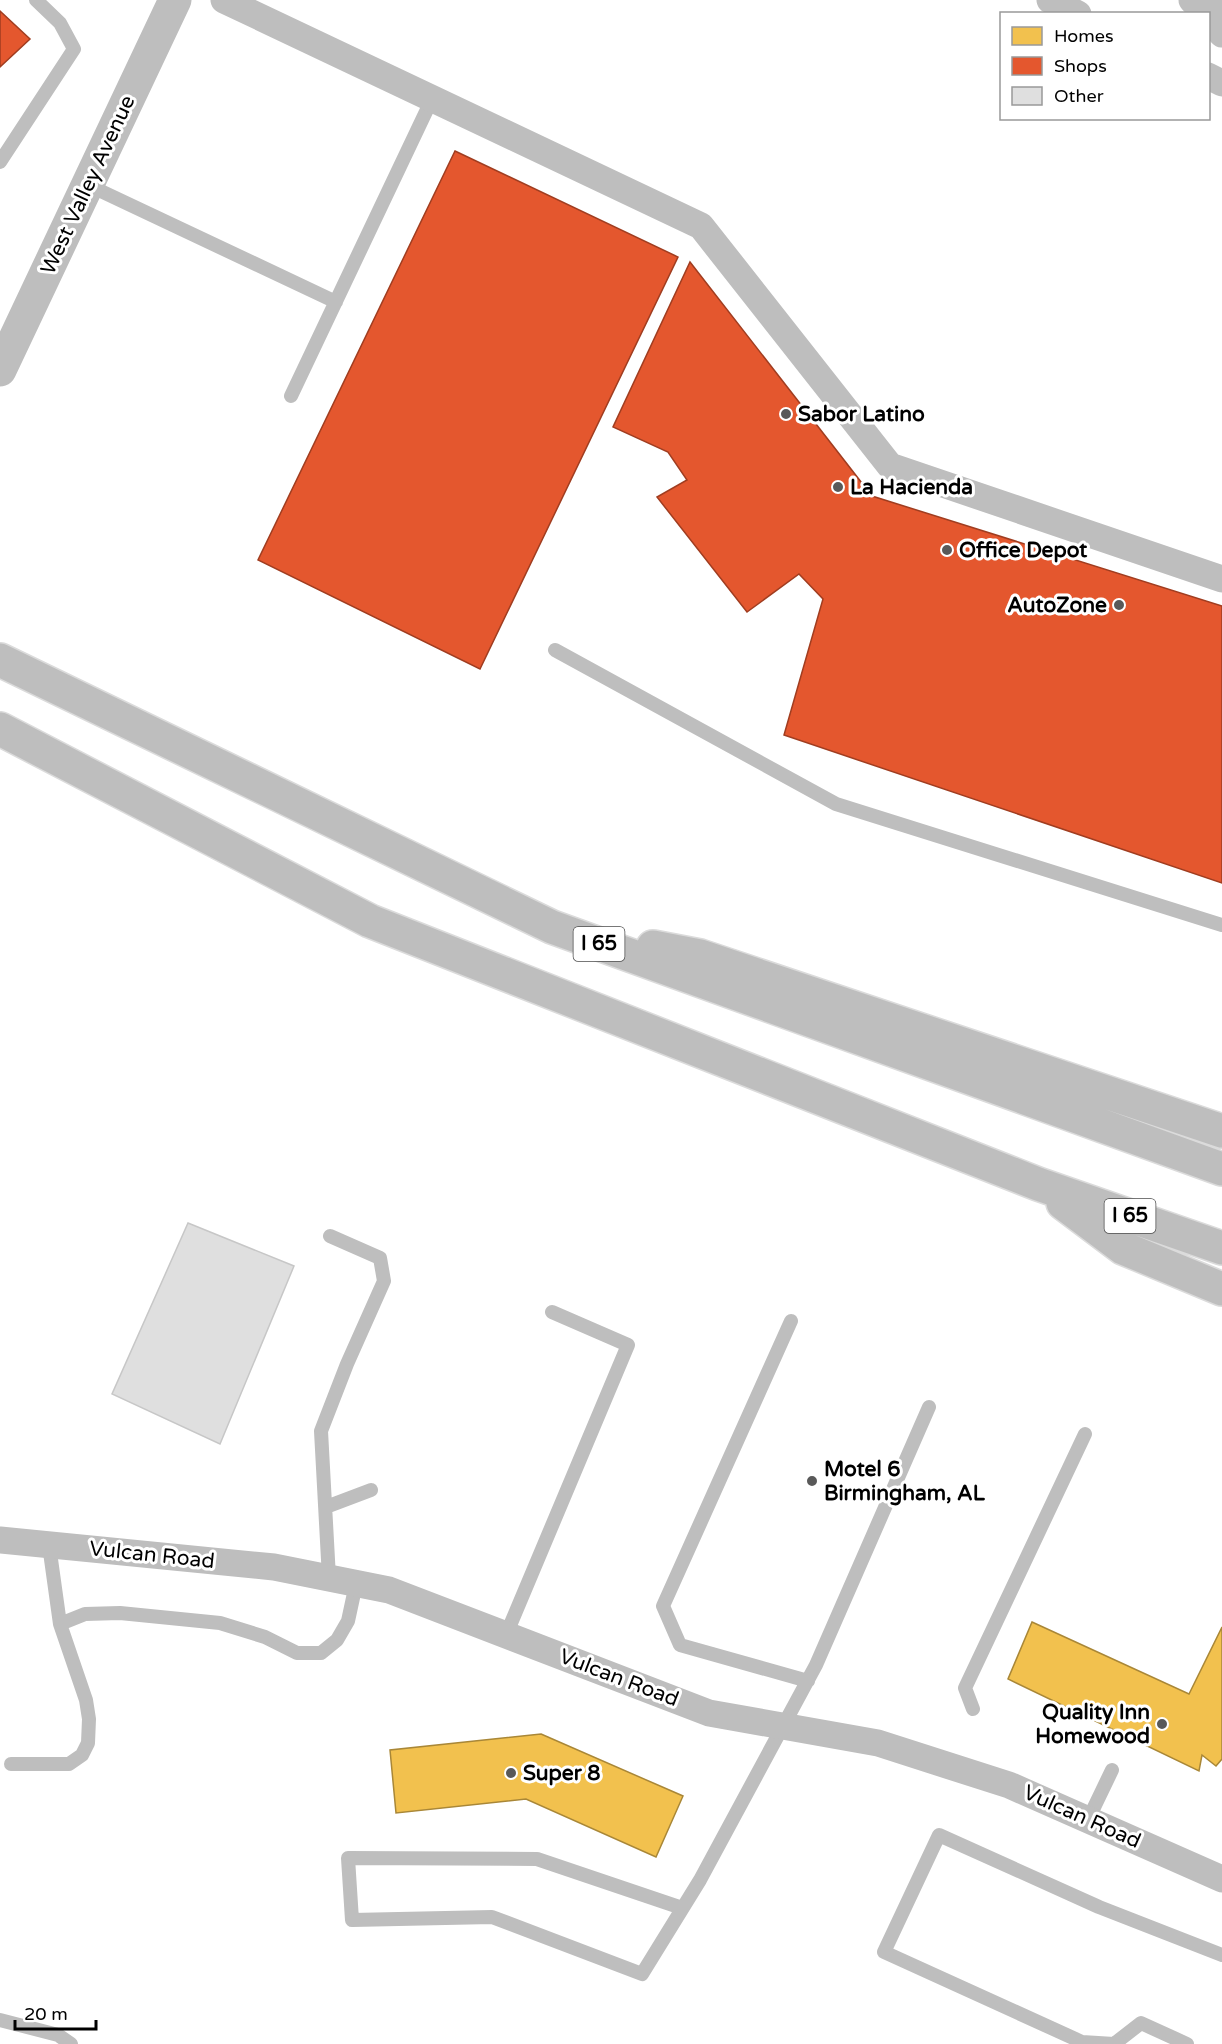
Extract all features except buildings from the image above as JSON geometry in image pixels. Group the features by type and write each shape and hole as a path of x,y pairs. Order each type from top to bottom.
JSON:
{"main road":[{"name":"West Valley Avenue","path":"1,365 176,0"},
{"name":"I 65","path":"0,660 552,927 1222,1169"},
{"name":"I 65","path":"0,729 370,921 1038,1184 1222,1248"},
{"path":"552,927 700,956 1222,1131"},
{"path":"1038,1184 1123,1248 1222,1289"}],"street":[{"path":"224,0 700,226 890,466 1222,579"},
{"path":"1050,0 1074,12"},
{"path":"1192,0 1202,12"},
{"path":"1210,19 1222,34"},
{"name":"Vulcan Road","path":"0,1540 274,1567 389,1590 709,1713 878,1743 1009,1785 1222,1879"}],"lane":[{"path":"0,162 74,49 60,23 36,0"},
{"path":"291,396 432,99"},
{"path":"88,184 336,302"},
{"path":"555,650 836,804 1222,925"},
{"path":"329,1578 321,1431 347,1364 384,1281 380,1258 330,1236"},
{"path":"506,1635 628,1345 552,1312"},
{"path":"791,1321 663,1606 680,1645 808,1681"},
{"path":"682,1908 537,1859 348,1858 352,1920 492,1917 642,1974 700,1880 808,1681 929,1407"},
{"path":"973,1709 965,1688 1085,1434"},
{"path":"326,1507 371,1491"},
{"path":"11,1764 69,1764 82,1755 88,1743 86,1700 60,1624 49,1545"},
{"path":"60,1624 85,1614 120,1613 219,1623 265,1637 297,1653 321,1653 337,1640 348,1621 356,1584"},
{"path":"1088,1820 1112,1770"},
{"path":"1187,2044 1141,2023 1114,2044 1082,2042 884,1952 939,1835 1099,1907 1222,1955"},
{"path":"0,2020 58,2036 71,2044"}],"place":[{"name":"Sabor Latino","path":"786,414"},
{"name":"La Hacienda","path":"838,487"},
{"name":"Office Depot","path":"947,550"},
{"name":"AutoZone","path":"1119,605"},
{"name":"Motel 6 Birmingham, AL","path":"812,1481"},
{"name":"Quality Inn Homewood","path":"1162,1724"},
{"name":"Super 8","path":"511,1773"}]}
